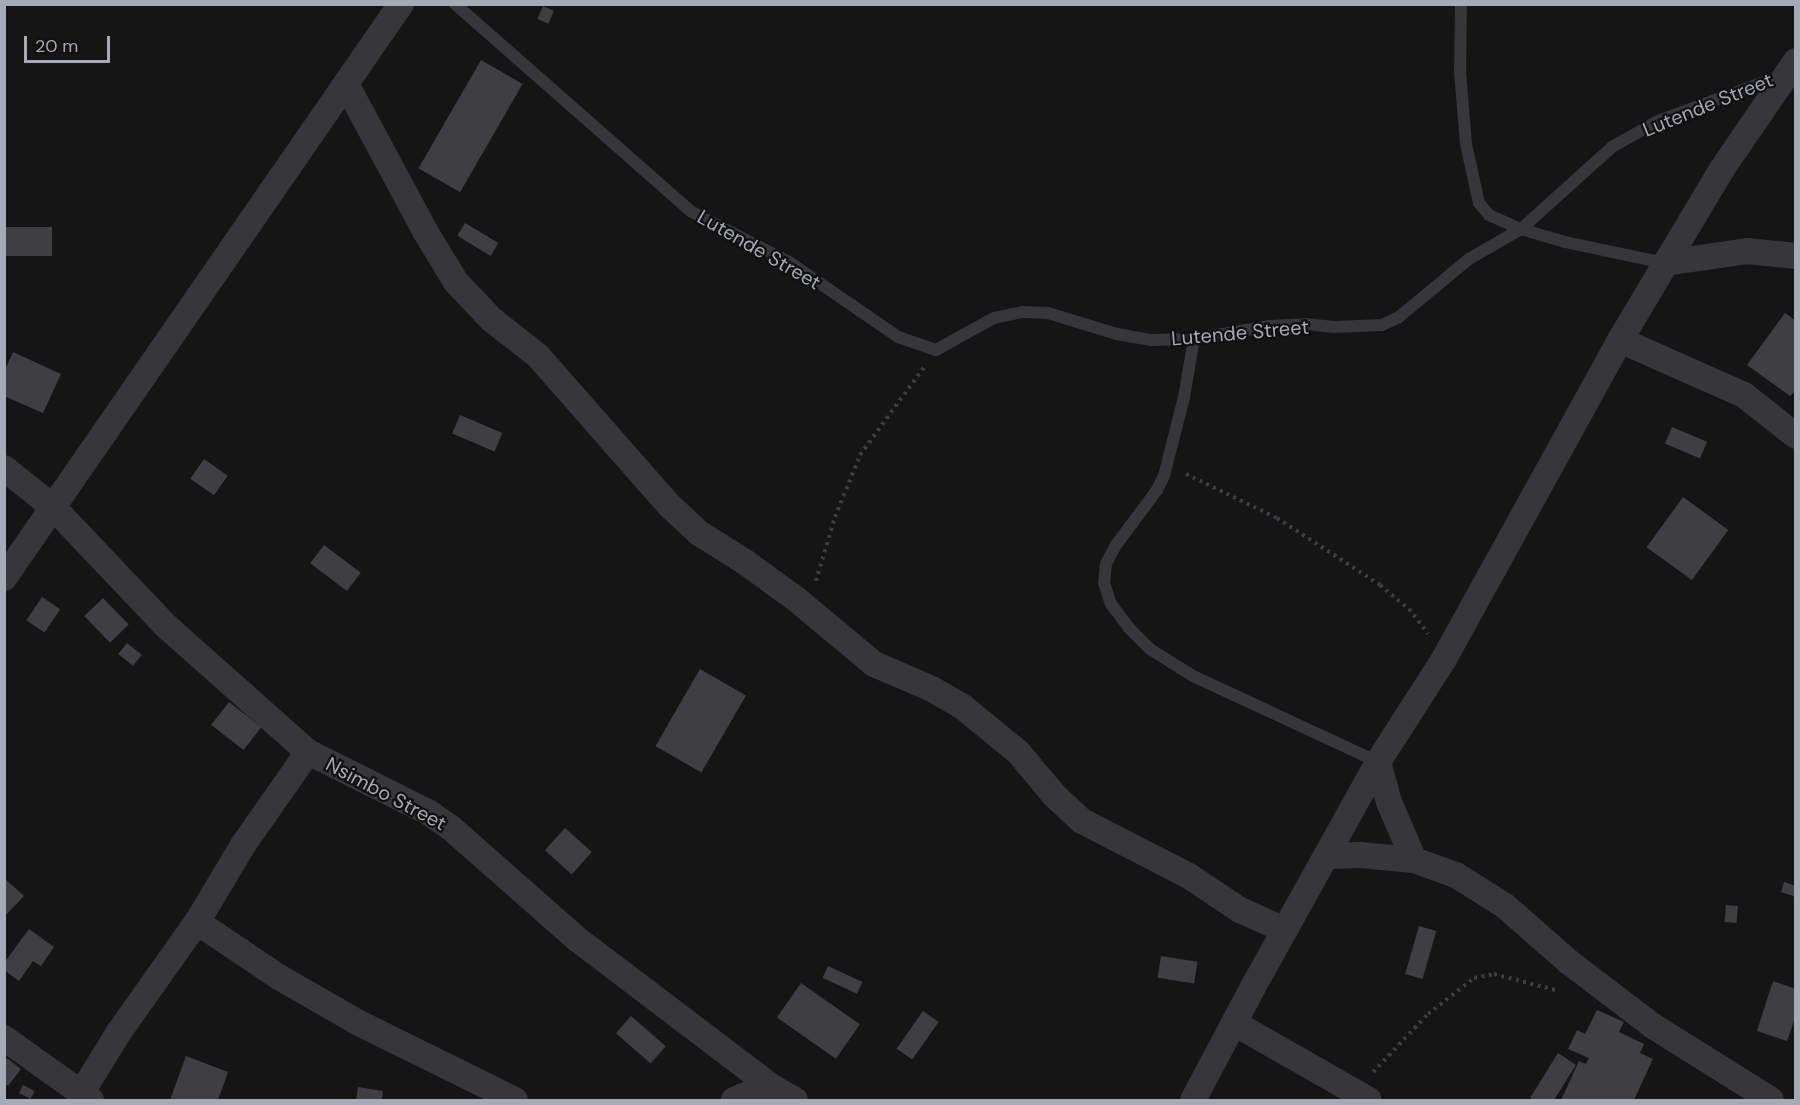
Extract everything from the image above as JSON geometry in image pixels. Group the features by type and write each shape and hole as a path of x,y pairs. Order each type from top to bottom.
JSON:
{"street":[{"path":"4,578 401,4"},
{"path":"1193,1101 1378,762 1444,659 1620,340 1722,169 1793,71"},
{"path":"346,84 425,231 456,282 491,319 538,356 670,506 699,533 745,562 807,608 874,664 932,689 963,707 1018,752 1054,795 1082,821 1189,876 1240,910 1285,930"},
{"path":"1665,263 1747,251 1796,256"},
{"path":"1620,340 1744,395 1796,436"},
{"name":"Nsimbo Street","path":"4,468 54,508 166,626 308,752 428,812 451,828 577,939 769,1085 795,1101"},
{"path":"4,1038 87,1096 119,1032 197,921 243,845 308,752"},
{"path":"1378,762 1389,802 1414,860"},
{"path":"1328,856 1360,855 1414,860 1456,875 1505,906 1569,962 1653,1026 1771,1101"},
{"path":"197,921 279,977 357,1022 515,1101"},
{"path":"1234,1023 1361,1096"},
{"path":"734,1101 769,1085"}],"lane":[{"name":"Lutende Street","path":"456,4 692,212 789,262 898,337 936,350 994,318 1022,312 1048,313 1116,334 1151,340 1194,339 1293,325 1334,327 1382,325 1399,316 1468,259 1521,229 1612,147 1658,121 1793,71"},
{"path":"1461,4 1460,72 1472,180 1479,203 1489,214 1521,229 1565,242 1665,263"},
{"path":"1194,339 1184,397 1167,463 1157,490 1116,545 1106,564 1104,583 1117,614 1150,649 1193,676 1378,762"}],"path":[{"path":"807,608 835,517 860,455 936,350"},
{"path":"1167,463 1277,518 1380,585 1415,616 1444,659"},
{"path":"1361,1096 1428,1014 1474,978 1494,974 1562,992"}],"building":[{"path":"543,6 554,11 548,24 537,19"},
{"path":"481,60 523,84 460,192 418,168"},
{"path":"465,223 498,243 491,256 457,236"},
{"path":"6,227 52,227 52,256 6,256"},
{"path":"1785,313 1796,321 1796,390 1790,396 1747,365"},
{"path":"13,352 61,374 43,413 4,396 4,372"},
{"path":"460,415 502,433 495,451 452,433"},
{"path":"1672,427 1707,442 1700,458 1665,444"},
{"path":"204,459 228,476 214,495 190,479"},
{"path":"1683,497 1728,530 1692,580 1647,547"},
{"path":"324,545 361,573 347,591 310,563"},
{"path":"42,597 60,609 45,633 26,620"},
{"path":"103,598 129,625 110,643 84,616"},
{"path":"127,643 142,655 133,666 118,654"},
{"path":"700,669 746,696 701,773 656,746"},
{"path":"229,702 261,727 243,750 211,725"},
{"path":"565,828 592,852 572,874 545,850"},
{"path":"4,878 24,896 4,917"},
{"path":"1784,882 1796,886 1796,897 1781,892"},
{"path":"1726,905 1738,906 1736,923 1725,922"},
{"path":"1419,926 1436,931 1423,979 1405,974"},
{"path":"29,929 54,947 41,966 33,961 19,981 4,970 4,963"},
{"path":"1161,956 1198,962 1194,984 1158,978"},
{"path":"828,966 862,982 857,994 823,978"},
{"path":"1773,981 1796,989 1796,1015 1787,1041 1757,1031"},
{"path":"801,983 860,1024 836,1059 777,1017"},
{"path":"1597,1010 1624,1022 1619,1032 1644,1044 1640,1053 1653,1059 1634,1100 1561,1100 1579,1061 1586,1064 1589,1058 1568,1049 1577,1030 1585,1034"},
{"path":"923,1011 939,1022 912,1060 897,1049"},
{"path":"631,1016 666,1046 651,1064 616,1033"},
{"path":"1558,1053 1576,1065 1554,1100 1530,1098"},
{"path":"186,1056 228,1072 218,1100 170,1100"},
{"path":"7,1058 21,1069 8,1086 4,1083 4,1062"},
{"path":"23,1085 35,1091 30,1099 19,1093"},
{"path":"358,1087 383,1091 382,1100 356,1100"}]}
